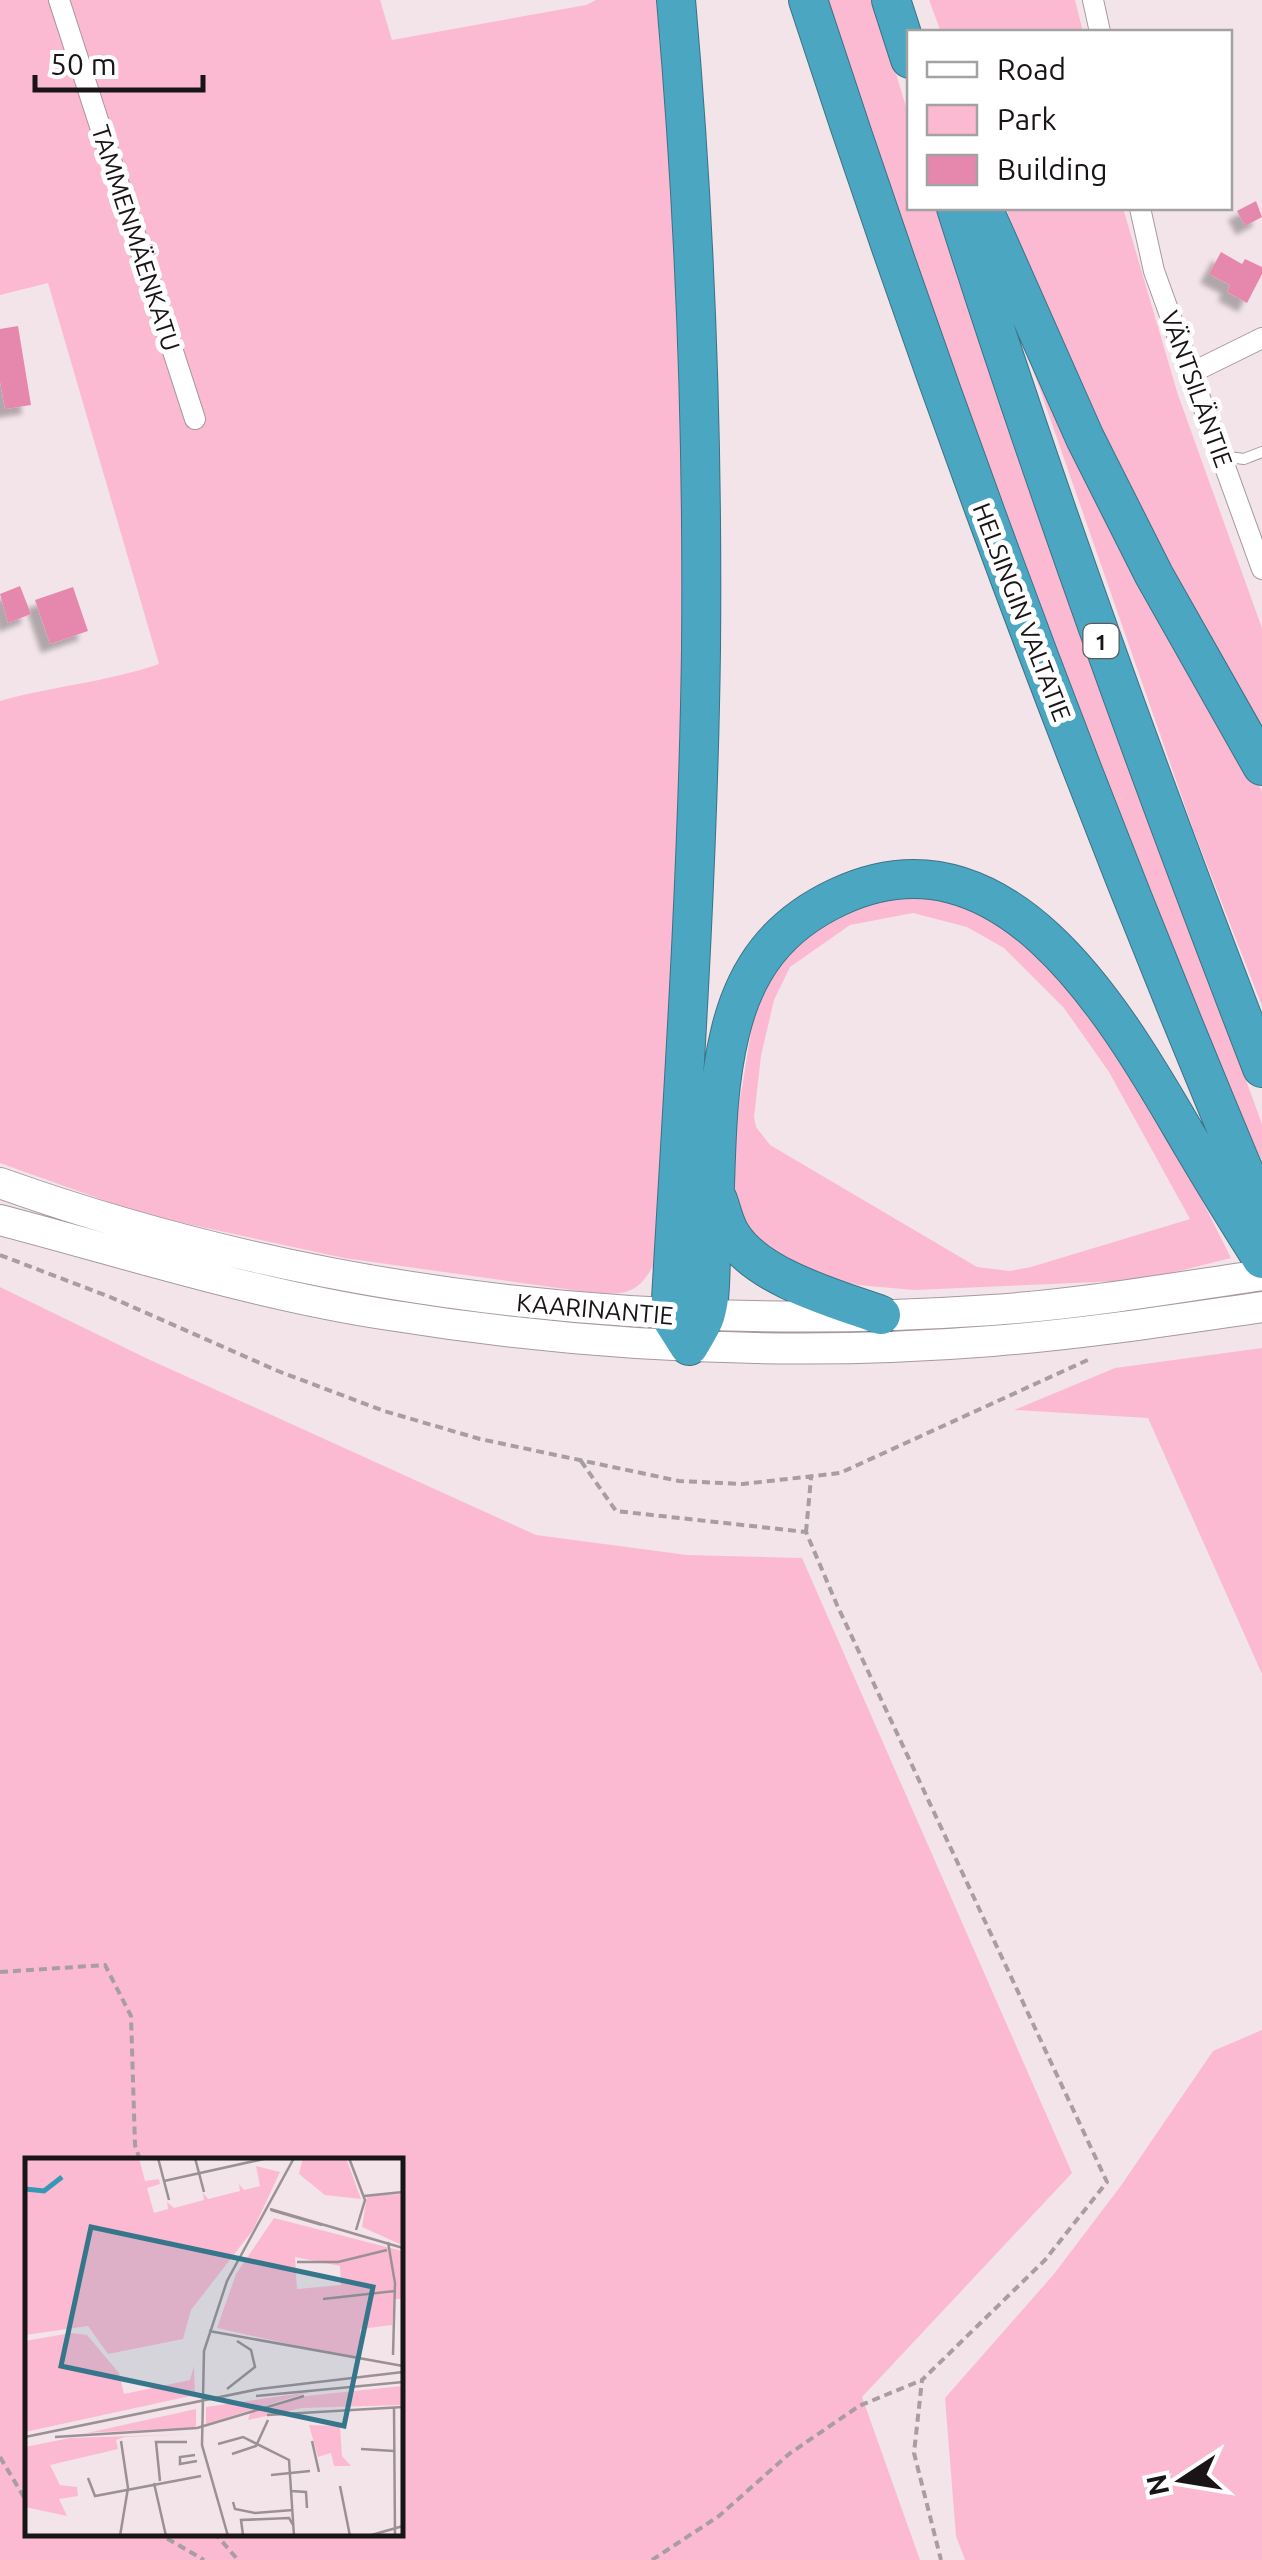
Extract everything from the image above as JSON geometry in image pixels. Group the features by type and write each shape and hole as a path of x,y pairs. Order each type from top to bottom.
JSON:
{"highway":[{"path":"676,0 695,282 700,652 688,992 688,1326"},
{"name":"HELSINGIN VALTATIE","path":"808,0 920,334 1001,559 1262,1214"},
{"path":"892,2 907,36"},
{"path":"892,2 907,50"},
{"name":"1","path":"957,210 1064,537 1152,782 1262,1068"},
{"path":"984,210 1094,456 1154,575 1262,766"},
{"path":"688,1326 717,1198 722,1084 729,1034 751,971 769,945 822,905 855,889 910,880 940,881 996,902 1045,936 1076,968 1114,1015 1262,1259"},
{"path":"717,1198 730,1234 771,1270 881,1315"}],"main road":[{"name":"KAARINANTIE","path":"0,1183 121,1224 228,1251 388,1283 869,1348 992,1342 1101,1331 1262,1307"},
{"name":"KAARINANTIE","path":"0,1220 223,1280 386,1315 530,1335 992,1310 1262,1275"}],"street":[{"name":"TAMMENMÄENKATU","path":"59,0 195,419"},
{"path":"1093,0 1100,30"},
{"name":"VÄNTSILÄNTIE","path":"1140,210 1154,270 1262,569"},
{"path":"1191,373 1262,338"}],"lane":[{"path":"1220,456 1244,459 1262,452"}],"path":[{"path":"0,1255 110,1296 278,1371 384,1411 480,1440 679,1481 743,1484 840,1473 1096,1356"},
{"path":"580,1460 616,1512 806,1532"},
{"path":"652,2560 719,2516 789,2454 859,2406 922,2380 1045,2260 1108,2182 806,1532 811,1478"},
{"path":"0,1972 105,1966 131,2016 135,2145 139,2158"},
{"path":"922,2380 914,2453 940,2560"},
{"path":"0,2457 25,2499"},
{"path":"154,2535 204,2560"},
{"path":"217,2535 238,2560"}],"green space":[{"path":"0,0 380,0 392,40 596,0 656,0 672,177 684,572 673,984 654,1264 641,1283 627,1292 587,1292 344,1258 142,1214 0,1163 0,701 159,664 48,283 0,295"},
{"path":"827,0 874,0 907,110 907,210 939,210 1051,548 1262,1124 1262,1174 1021,558 901,222"},
{"path":"929,0 1075,0 1082,30 940,30"},
{"path":"1007,210 1124,210 1178,395 1262,628 1262,733 1204,634 1072,383"},
{"path":"1028,355 1124,547 1262,791 1262,1006 1193,829"},
{"path":"879,896 935,896 998,920 1069,983 1154,1104 1231,1258 1143,1280 914,1290 858,1285 821,1276 762,1246 744,1223 729,1168 756,1001 769,970 803,933","holes":["913,913 967,927 1004,948 1064,1008 1109,1072 1190,1219 1031,1267 1010,1271 977,1267 770,1145 756,1127 761,1056 774,1000 790,967 850,925"]},
{"path":"0,1287 148,1359 536,1535 687,1555 802,1558 1072,2173 862,2397 920,2560 0,2560"},
{"path":"1262,1348 1262,1674 1148,1418 1014,1410 1115,1368"},
{"path":"1262,2030 1262,2560 965,2560 956,2536 945,2398 1054,2274 1120,2187 1213,2051"}],"building":[{"path":"1256,201 1262,217 1245,226 1237,211"},
{"path":"1221,252 1242,264 1245,259 1262,267 1247,303 1227,292 1230,285 1209,274"},
{"path":"18,326 31,405 5,409 0,381 0,329"},
{"path":"20,586 31,614 8,623 0,594"},
{"path":"73,587 88,631 50,644 35,600"}]}
